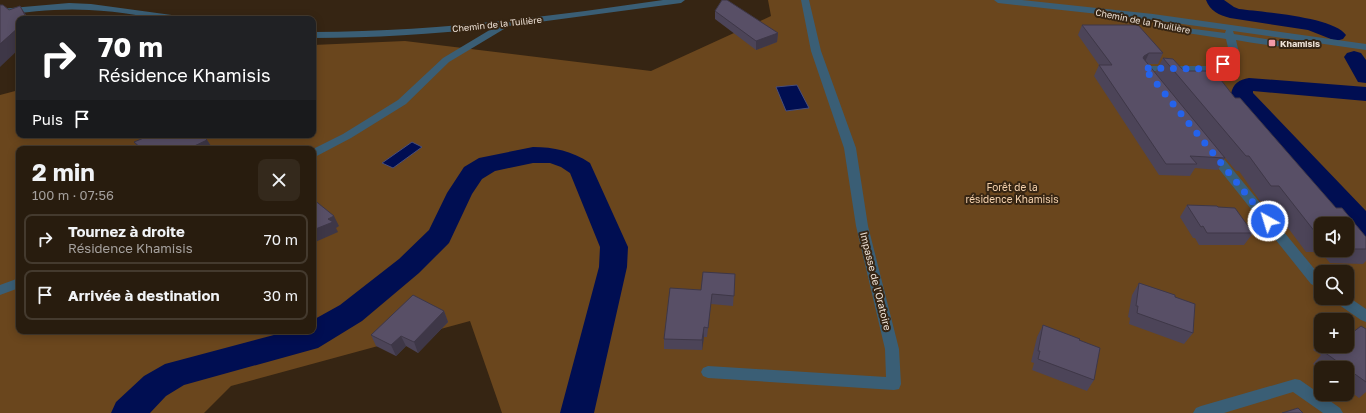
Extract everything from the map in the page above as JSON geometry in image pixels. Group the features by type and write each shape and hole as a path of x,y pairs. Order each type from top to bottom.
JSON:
{"street":[{"name":"Chemin de la Tuilière","path":"316,35 380,35 508,24 681,0"},
{"name":"Impasse de l'Oratoire","path":"708,372 894,384 892,349 862,226 850,148 816,51 805,0"},
{"path":"998,0 1084,10"},
{"path":"0,12 69,6 91,7 157,16"},
{"name":"Chemin de la Thuilière","path":"1084,10 1219,26 1366,47"},
{"name":"Chemin de la Thuilière","path":"1084,10 1156,25 1230,35 1279,44 1339,44"},
{"path":"316,152 347,136 402,102 446,60 508,24"},
{"path":"1219,26 1230,35 1277,38 1286,35"},
{"path":"1154,80 1144,68 1208,69 1223,64 1234,53 1230,35"},
{"path":"1203,141 1314,278"},
{"path":"0,290 16,284"},
{"path":"1350,305 1366,316"},
{"path":"1201,413 1295,385 1335,413"}],"green space":[{"name":"Forêt de la résidence Khamisis","path":"768,0 1366,0 1366,413 502,413 470,321 231,386 204,413 0,413 0,95 16,91 16,138 316,138 316,45 405,41 651,71 771,16"}],"shaded area":[{"path":"797,85 809,108 786,111 776,87"},
{"path":"412,142 422,147 393,168 382,163"}],"building":[{"path":"722,0 727,0 778,33 756,41 715,11"},
{"path":"0,5 3,5 9,10 20,6 25,16 16,16 16,30 0,44"},
{"path":"1082,25 1138,25 1163,53 1149,53 1143,58 1225,158 1190,156 1197,164 1166,164 1099,65 1112,65"},
{"path":"1163,58 1173,59 1184,71 1214,71 1235,98 1240,98 1336,208 1342,208 1349,217 1314,217 1314,231 1279,186 1271,186 1249,156 1246,156"},
{"path":"144,138 205,138 207,140 194,146 139,146 134,142"},
{"path":"316,201 334,216 328,219 333,222 316,229"},
{"path":"1187,205 1235,208 1253,233 1207,233 1203,226 1201,227"},
{"path":"1354,222 1366,237 1366,249 1354,249"},
{"path":"703,272 735,274 734,296 712,294 708,328 704,327 702,340 664,339 670,288 701,290"},
{"path":"1139,283 1175,295 1175,297 1195,304 1193,333 1137,313 1138,306 1136,306"},
{"path":"413,295 444,311 414,342 401,336 391,345 371,335"},
{"path":"1043,325 1100,348 1094,380 1038,359"},
{"path":"1361,326 1366,329 1366,382 1354,373 1354,361 1337,361 1325,353 1354,353 1354,331"},
{"path":"1298,408 1303,413 1282,413"}],"waterway":[{"path":"1215,0 1217,5 1227,11 1237,14 1312,25 1336,35"},
{"path":"1354,57 1366,77"},
{"path":"1366,94 1249,84 1243,88 1242,94 1366,228"},
{"path":"316,334 351,313 409,266 439,236 460,193 473,173 488,164 533,155 551,155 570,161 581,169 614,247 613,267 577,413"},
{"path":"128,413 155,386 176,374 307,339 315,334"}],"place":[{"name":"Khamisis","path":"1272,43"}],"route":[{"path":"1223,64 1208,69 1144,68 1268,221"}]}
